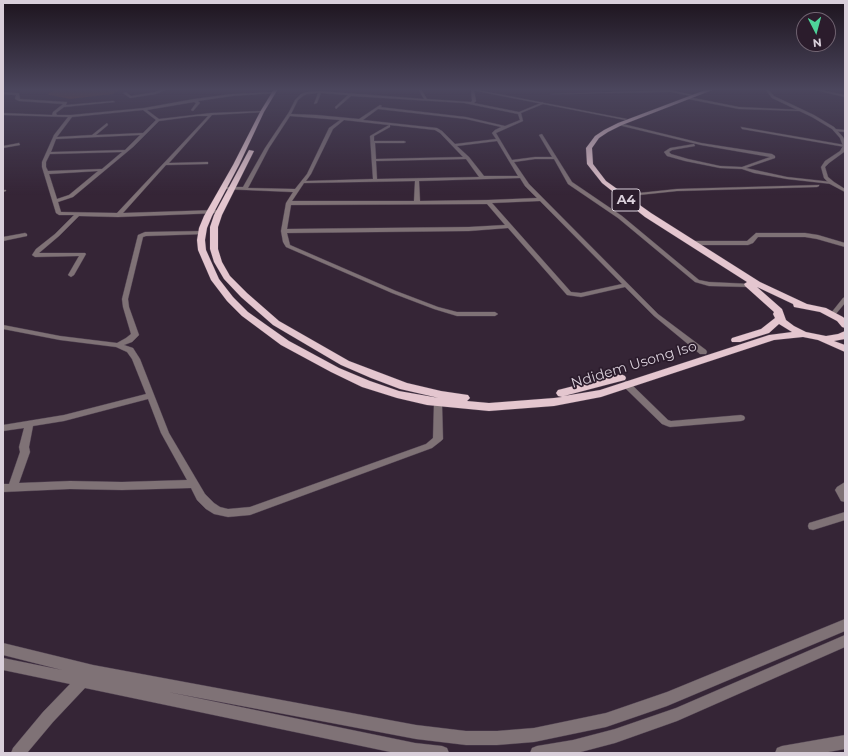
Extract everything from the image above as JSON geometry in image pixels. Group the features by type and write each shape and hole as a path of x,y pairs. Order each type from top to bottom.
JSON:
{"highway":[{"name":"Ndidem Usong Iso","path":"228,188 257,124"},
{"name":"Ndidem Usong Iso","path":"261,124 215,212 203,230 202,250 207,264 214,280 225,294 245,314 274,336 335,370 366,384 489,407 522,405 581,397 626,384 773,336 803,334"},
{"name":"A4","path":"614,124 602,129 587,142 582,153 584,166 601,186 614,197 749,284 791,328 803,334 845,349"},
{"name":"A4","path":"617,124 597,137 589,148 588,154 590,164 600,178 620,196 757,284 803,305 824,310 841,319"},
{"name":"Ndidem Usong Iso","path":"215,212 213,244 218,262 227,277 244,295 276,323 301,339 345,363 375,376 401,390"},
{"path":"203,230 214,227"},
{"path":"225,294 244,295"},
{"name":"A4","path":"779,315 784,307 803,305"},
{"name":"Ndidem Usong Iso","path":"440,399 491,400 554,395 601,384 764,331 779,315"},
{"name":"A4","path":"817,338 834,338 845,334"},
{"path":"274,336 301,339"}],"street":[{"path":"65,124 55,138 44,162 45,173 59,213 118,215 215,212"},
{"path":"94,135 107,124"},
{"path":"54,201 71,196 126,151 154,124"},
{"path":"118,215 202,124"},
{"path":"244,189 267,148 284,124"},
{"path":"335,124 331,128 304,182 296,191 289,203 284,232 288,246 394,292 457,314 495,314"},
{"path":"396,124 436,129 441,132 467,158 483,178"},
{"path":"494,124 506,127"},
{"path":"512,124 494,132 511,162 540,199 656,315 703,352"},
{"path":"633,124 701,144 774,156 742,168"},
{"path":"827,124 842,138 845,146 842,152 827,162 823,167 826,177 833,185"},
{"path":"375,181 374,134 389,126"},
{"path":"742,128 845,146"},
{"path":"835,130 845,131"},
{"path":"55,138 94,135 144,134"},
{"path":"541,135 570,183 620,217 697,281 709,284 749,284"},
{"path":"454,144 498,140"},
{"path":"373,142 404,142"},
{"path":"3,147 19,144"},
{"path":"701,144 687,145 671,149 666,152 675,157 687,160 720,167 742,168 754,172 833,185 845,191"},
{"path":"48,153 126,151"},
{"path":"374,160 467,158"},
{"path":"511,162 532,158 555,158"},
{"path":"165,164 206,163"},
{"path":"45,173 102,170"},
{"path":"304,182 522,177"},
{"path":"417,180 417,202"},
{"path":"620,196 677,190 833,185"},
{"path":"228,188 296,191"},
{"path":"289,203 488,202 540,199"},
{"path":"488,202 569,294 581,295 626,285"},
{"path":"71,275 83,254 35,255 38,250 57,235 78,214"},
{"path":"284,232 469,229 510,226"},
{"path":"118,345 129,340 135,334 126,307 125,298 140,236 145,234 203,230"},
{"path":"3,239 25,235"},
{"path":"693,243 748,243 751,242 756,235 805,235 818,237 845,245"},
{"path":"841,319 845,300"},
{"path":"3,327 60,338 118,345 130,350 136,359 165,433 201,497 210,506 218,511 234,513 250,511 429,446 438,439 440,399"},
{"path":"626,384 665,422 670,424 741,418"},
{"path":"3,428 64,418 150,396"},
{"path":"29,424 25,452 7,488 70,485 122,486 194,484"},
{"path":"845,486 840,490 845,498"},
{"path":"813,526 845,516"},
{"path":"3,649 93,671 416,732 466,738 497,738 534,735 606,720 667,699 845,625"},
{"path":"537,753 573,747 615,736 677,714 845,641"},
{"path":"3,664 415,750 442,753"},
{"path":"18,753 48,717 82,680 93,671"},
{"path":"782,753 845,742"}]}
